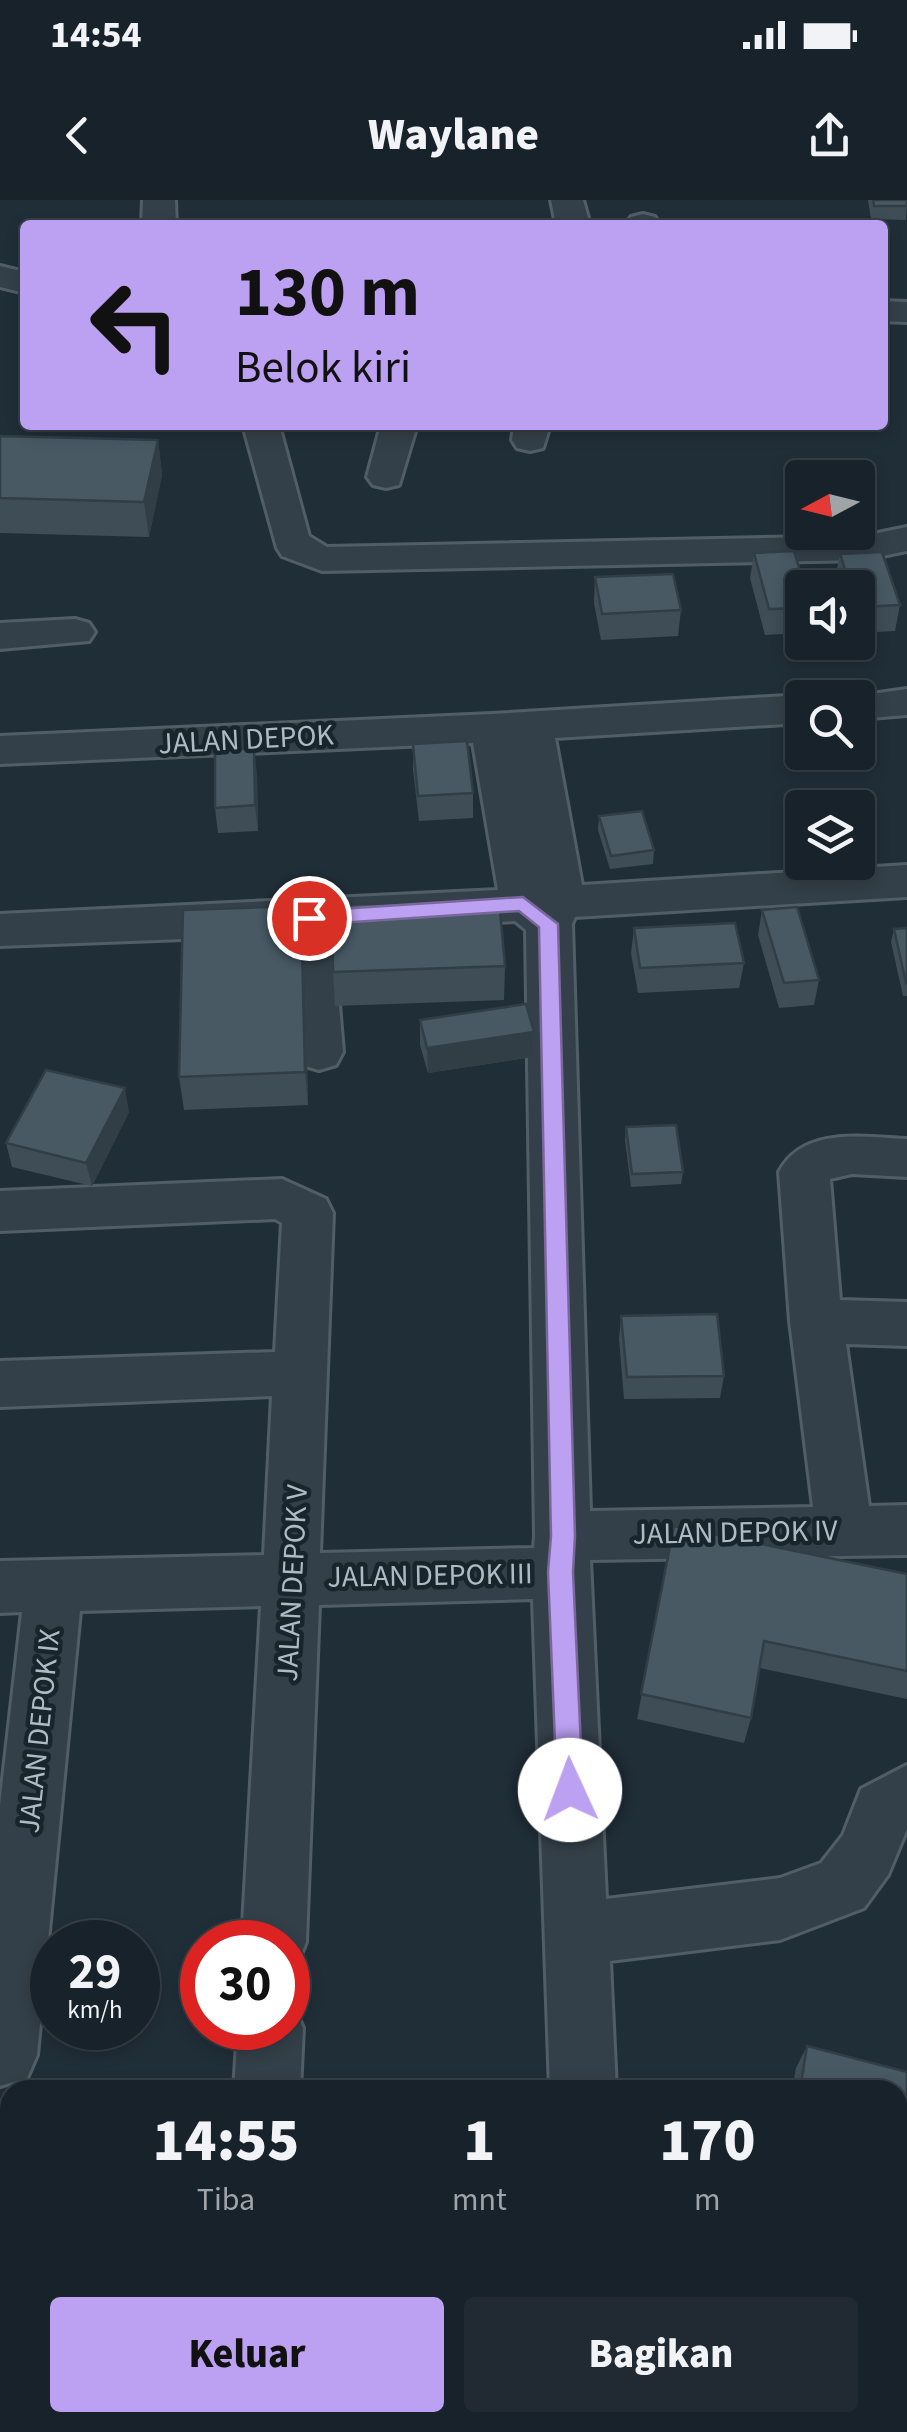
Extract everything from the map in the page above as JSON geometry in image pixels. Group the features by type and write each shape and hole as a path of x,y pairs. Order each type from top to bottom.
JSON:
{"street":[{"path":"262,430 290,536 296,548 322,559 863,548 907,539"},
{"path":"386,478 398,430"},
{"path":"0,636 75,632"},
{"path":"875,705 907,702"},
{"name":"JALAN DEPOK","path":"0,750 512,727 785,710"},
{"path":"512,727 544,910 562,1554 583,2080"},
{"path":"0,930 544,910 907,881"},
{"path":"309,918 319,1052"},
{"path":"844,1529 816,1320 804,1182 809,1166 839,1156 907,1158"},
{"name":"JALAN DEPOK V","path":"0,1212 282,1199 308,1213 275,1920"},
{"path":"816,1320 907,1324"},
{"path":"0,1384 303,1373"},
{"name":"JALAN DEPOK IV","path":"562,1554 844,1529 907,1530"},
{"name":"JALAN DEPOK III","path":"27,1587 292,1577 562,1554"},
{"name":"JALAN DEPOK IX","path":"4,2055 27,1587"},
{"path":"576,1934 780,1909 842,1886 866,1854 882,1810 907,1794"},
{"path":"267,2080 269,2050"}],"building":[{"path":"873,200 907,200 907,206 874,206"},
{"path":"0,436 158,440 144,502 0,498"},
{"path":"794,551 800,570 785,570 785,609 769,609 754,553"},
{"path":"882,552 900,605 875,606 875,570 845,570 840,554"},
{"path":"673,574 681,610 602,614 595,577"},
{"path":"467,741 473,793 418,796 413,744"},
{"path":"254,748 255,805 215,808 215,750"},
{"path":"642,811 654,850 611,856 599,816"},
{"path":"499,900 505,966 333,972 332,905"},
{"path":"301,906 305,1072 179,1077 183,910"},
{"path":"797,907 819,980 784,983 762,910"},
{"path":"735,923 744,963 640,968 634,928"},
{"path":"907,928 907,983 906,983 894,929"},
{"path":"526,1004 534,1032 427,1048 420,1020"},
{"path":"46,1070 125,1088 86,1163 6,1143"},
{"path":"676,1125 683,1172 632,1174 626,1127"},
{"path":"717,1314 724,1376 627,1377 621,1316"},
{"path":"674,1526 907,1574 907,1671 764,1641 751,1718 641,1694"},
{"path":"807,2046 907,2072 907,2080 802,2080"}],"route":[{"path":"309,918 523,904 548,924 561,1572 570,1790"}]}
